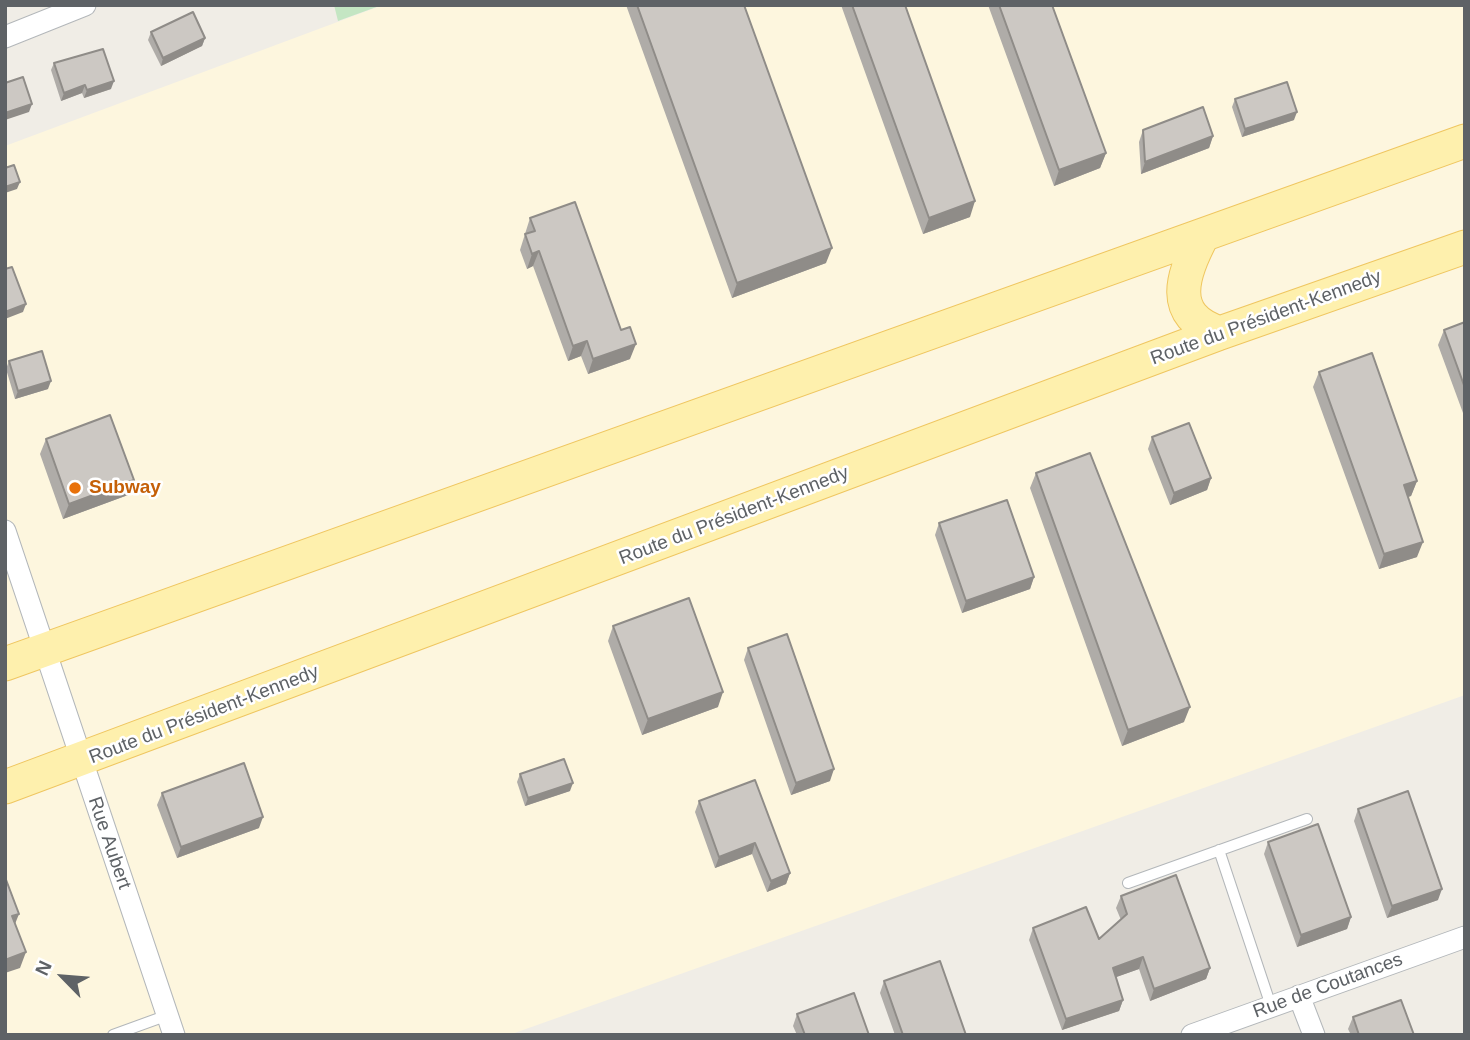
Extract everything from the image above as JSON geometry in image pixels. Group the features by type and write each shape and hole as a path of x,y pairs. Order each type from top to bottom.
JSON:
{"main road":[{"path":"5,664 1465,141"},
{"path":"1203,234 1183,286 1186,310 1200,327 1220,333"},
{"name":"Route du Président-Kennedy","path":"5,787 81,761 1220,333 1465,247"}],"street":[{"path":"5,37 85,5"},
{"name":"Rue Aubert","path":"5,531 47,649 81,761 171,1025"},
{"name":"Rue de Coutances","path":"1192,1035 1465,937"},
{"path":"1300,996 1314,1035"}],"lane":[{"path":"1128,883 1307,819"},
{"path":"1219,850 1271,1006"},
{"path":"113,1035 171,1025"}],"shaded area":[{"path":"383,5 1465,5 1465,695 509,1035 5,1035 5,146"}],"green space":[{"path":"334,5 382,5 338,21"}],"building":[{"path":"637,5 744,5 832,248 737,283"},
{"path":"852,5 905,5 975,201 929,218"},
{"path":"999,5 1052,5 1106,153 1059,170"},
{"path":"193,12 205,38 163,58 151,32"},
{"path":"103,49 114,81 87,90 85,85 64,93 54,63"},
{"path":"23,77 32,104 5,113 5,83"},
{"path":"1287,82 1297,112 1245,129 1235,99"},
{"path":"1203,107 1213,136 1145,162 1143,130"},
{"path":"14,165 20,182 5,187 5,168"},
{"path":"575,202 621,330 630,327 636,344 593,359 587,341 573,346 539,251 532,254 525,234 535,231 530,218"},
{"path":"12,267 26,304 5,312 5,269"},
{"path":"1465,322 1465,388 1444,330"},
{"path":"42,351 51,381 18,391 9,361"},
{"path":"1372,353 1417,481 1404,485 1423,542 1384,554 1319,372"},
{"path":"110,415 134,480 69,504 46,439"},
{"path":"1189,423 1211,478 1174,493 1152,437"},
{"path":"1090,453 1190,707 1128,730 1036,473"},
{"path":"1007,500 1034,577 966,601 939,523"},
{"path":"689,598 723,692 648,719 613,626"},
{"path":"787,634 834,769 796,783 748,648"},
{"path":"564,759 573,783 528,798 520,774"},
{"path":"244,763 263,817 181,847 162,793"},
{"path":"755,780 790,873 771,881 755,843 719,857 699,801"},
{"path":"1408,791 1442,889 1392,906 1358,809"},
{"path":"1318,824 1351,917 1301,935 1268,842"},
{"path":"1176,875 1210,968 1154,989 1143,957 1113,968 1123,1000 1066,1019 1033,928 1086,907 1099,939 1127,914 1121,896"},
{"path":"5,877 19,914 12,916 26,952 5,960"},
{"path":"940,961 966,1035 903,1035 884,981"},
{"path":"854,993 869,1035 805,1035 797,1014"},
{"path":"1401,1000 1414,1035 1359,1035 1353,1017"}],"place":[{"name":"Subway","path":"75,488"}]}
